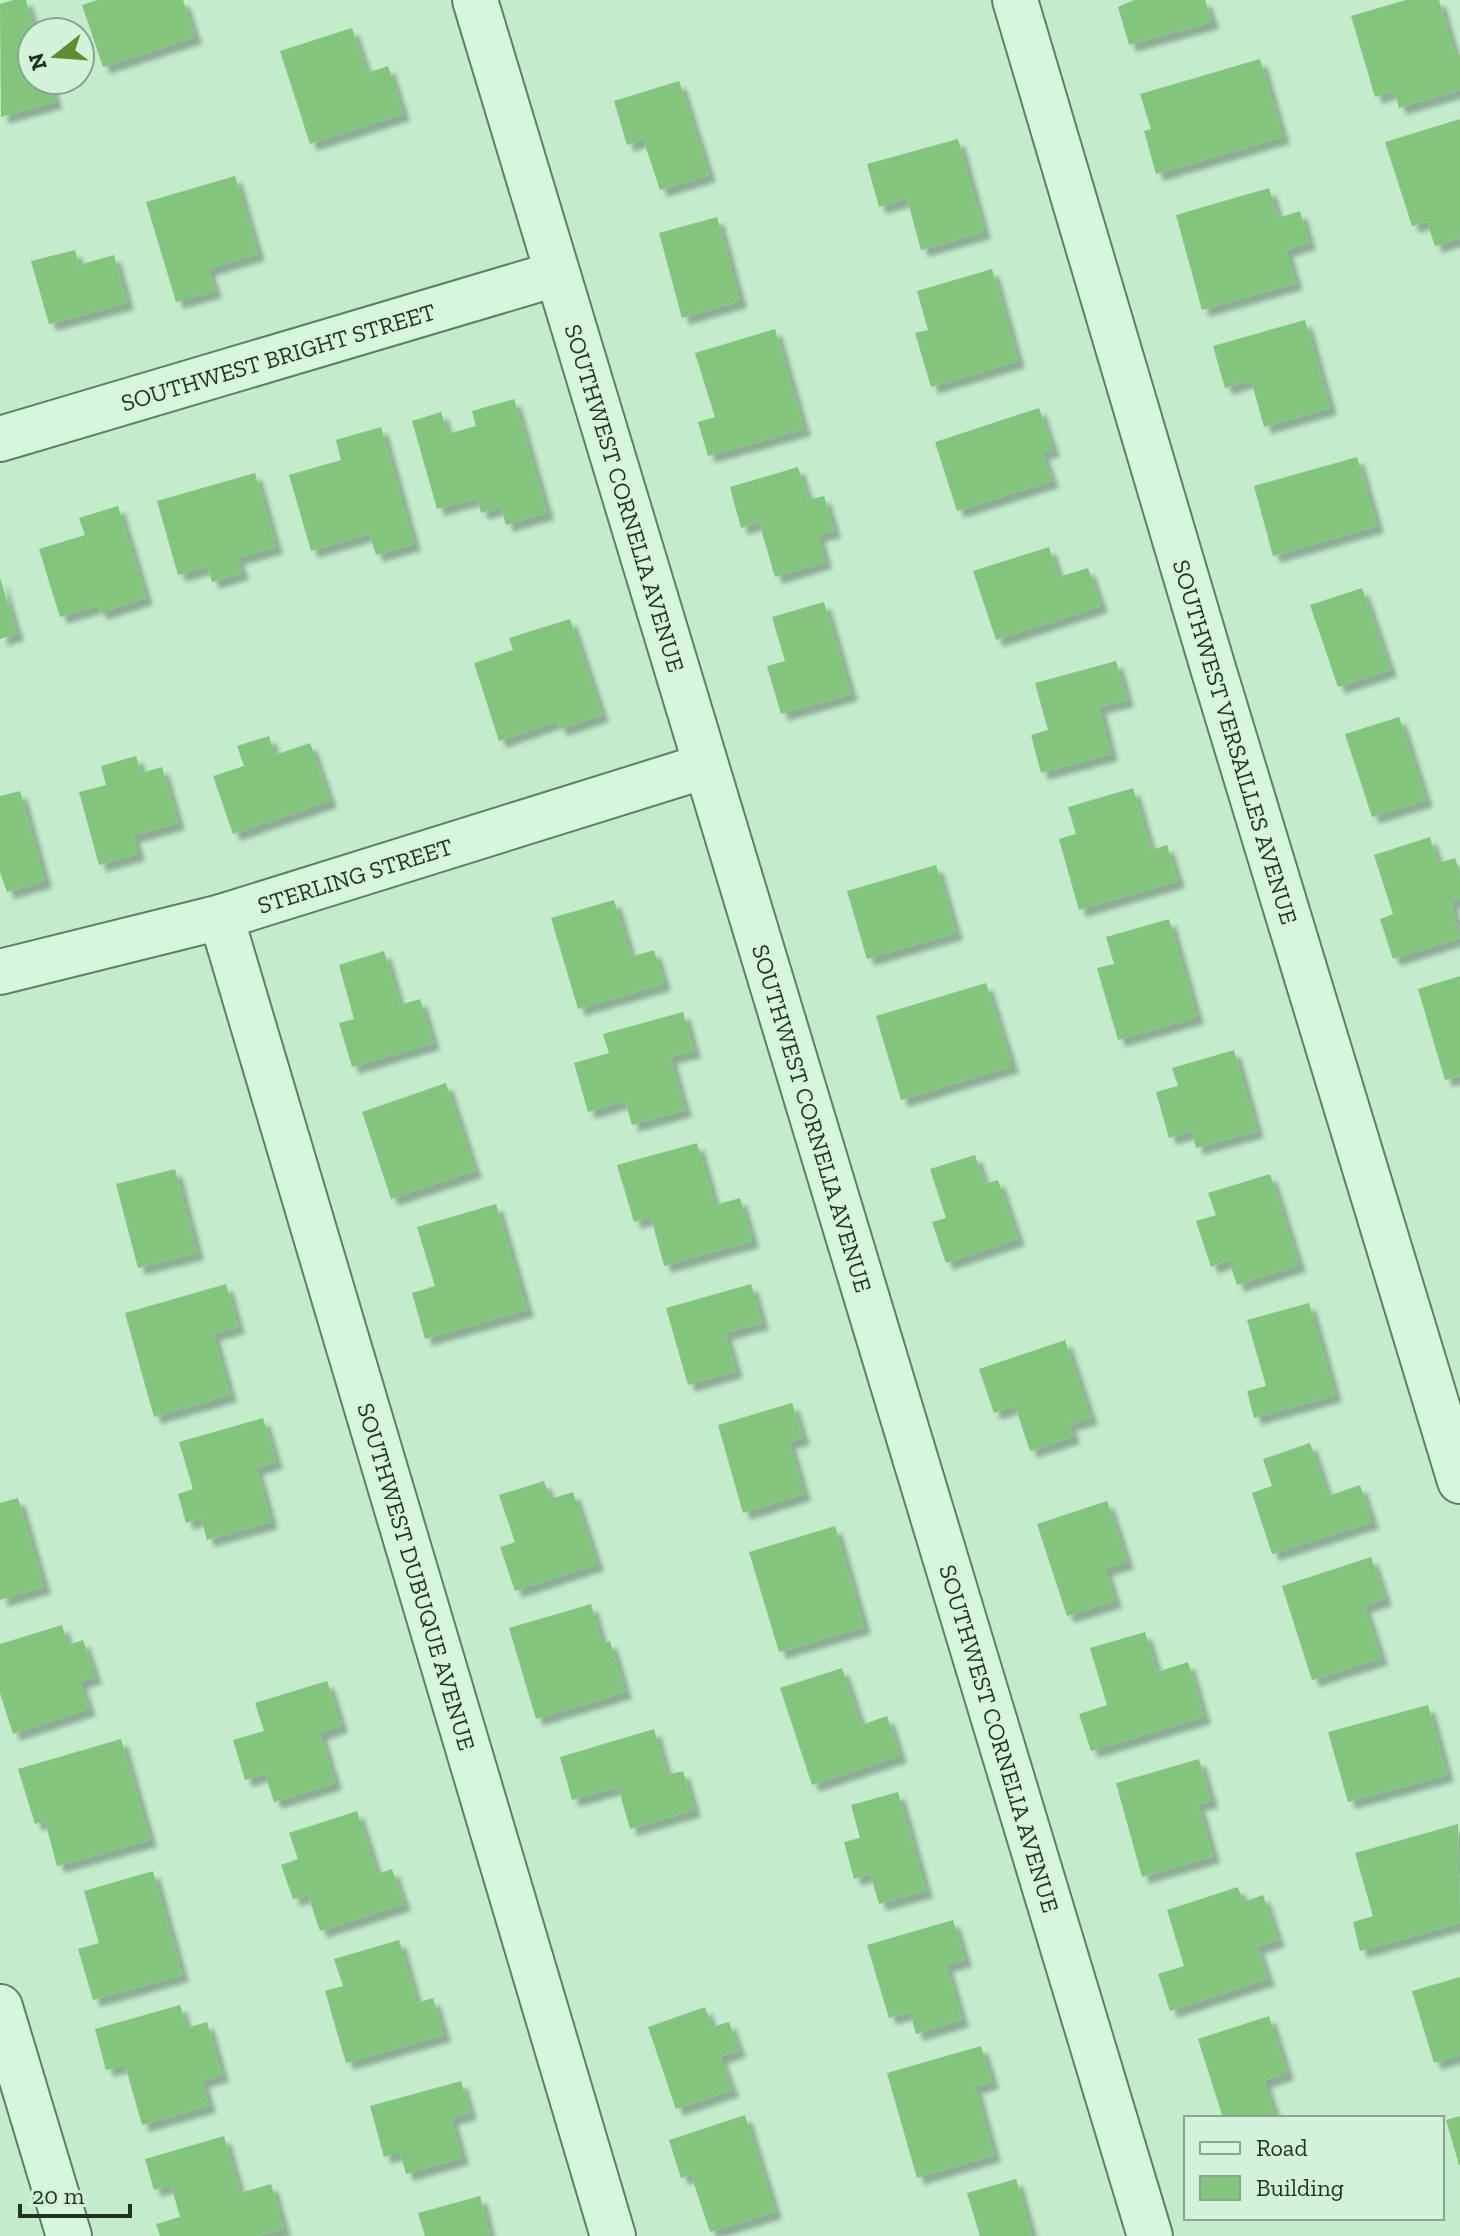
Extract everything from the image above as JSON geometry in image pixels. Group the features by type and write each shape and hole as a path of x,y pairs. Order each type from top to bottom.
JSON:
{"street":[{"name":"SOUTHWEST CORNELIA AVENUE","path":"475,0 1150,2236"},
{"name":"SOUTHWEST VERSAILLES AVENUE","path":"1015,0 1213,668 1460,1481"},
{"name":"SOUTHWEST BRIGHT STREET","path":"0,439 556,274"},
{"name":"STERLING STREET","path":"0,972 221,917 705,766"},
{"name":"SOUTHWEST DUBUQUE AVENUE","path":"221,917 613,2236"},
{"path":"0,2007 69,2236"}],"building":[{"path":"26,0 30,16 16,16 16,96 53,96 55,102 1,117 0,4"},
{"path":"97,0 183,0 195,37 103,67 96,46 96,16 86,16 82,5"},
{"path":"1134,0 1205,0 1212,22 1129,45 1118,7"},
{"path":"1406,0 1439,0 1455,55 1460,54 1460,90 1399,108 1394,91 1375,97 1351,16"},
{"path":"352,28 367,73 388,66 403,114 310,144 280,51"},
{"path":"1260,59 1283,137 1156,174 1144,131 1151,129 1140,94"},
{"path":"679,81 709,175 660,190 643,139 627,145 614,101"},
{"path":"1460,119 1460,238 1435,246 1427,222 1412,226 1385,142"},
{"path":"958,139 984,232 921,250 907,199 879,207 867,164"},
{"path":"235,176 258,254 208,269 215,291 176,302 146,202"},
{"path":"1269,188 1278,218 1300,211 1309,243 1286,250 1296,283 1202,310 1176,215"},
{"path":"717,217 740,301 682,318 659,233"},
{"path":"75,250 79,265 114,255 127,303 49,324 31,261"},
{"path":"992,269 1018,361 931,387 915,333 928,330 917,291"},
{"path":"1305,320 1330,408 1264,427 1251,380 1225,388 1213,346"},
{"path":"775,329 804,429 708,456 698,422 715,417 695,353"},
{"path":"514,399 547,513 506,525 501,507 481,513 477,498 437,509 412,421 441,412 448,434 476,426 472,411"},
{"path":"1039,408 1053,450 1042,453 1052,481 957,511 935,442"},
{"path":"381,427 414,544 376,555 369,534 311,551 289,475 341,460 336,440"},
{"path":"1357,457 1377,526 1273,556 1254,486"},
{"path":"798,467 808,500 824,496 834,531 818,535 825,562 775,577 759,522 741,528 730,487"},
{"path":"255,473 276,547 237,558 242,573 212,582 207,567 178,575 157,501"},
{"path":"118,506 146,598 100,613 97,606 60,617 39,549 85,535 79,518"},
{"path":"1049,547 1059,577 1088,568 1101,606 996,640 973,571"},
{"path":"0,578 17,634 0,639"},
{"path":"1362,588 1390,670 1338,687 1310,605"},
{"path":"824,602 851,694 781,714 767,666 785,661 772,617"},
{"path":"570,619 602,715 560,729 557,721 499,741 474,663 513,650 509,638"},
{"path":"1116,661 1127,700 1099,707 1111,754 1041,773 1031,735 1048,730 1035,683"},
{"path":"1399,717 1426,800 1372,817 1345,734"},
{"path":"269,736 275,755 310,743 330,801 233,834 213,776 244,766 237,746"},
{"path":"136,756 141,773 162,767 178,823 133,836 138,854 99,865 79,792 106,785 101,766"},
{"path":"1133,788 1151,850 1167,845 1178,881 1079,910 1059,839 1076,834 1068,807"},
{"path":"20,791 45,881 7,892 0,872 0,796"},
{"path":"1430,837 1438,863 1455,858 1460,873 1460,899 1451,902 1460,938 1393,959 1380,919 1393,914 1374,855"},
{"path":"936,865 956,933 867,959 847,891"},
{"path":"614,900 631,957 654,950 664,984 578,1009 551,918"},
{"path":"1169,919 1197,1017 1118,1040 1097,968 1114,964 1106,937"},
{"path":"384,951 400,1005 420,999 433,1043 352,1067 339,1023 354,1019 339,965"},
{"path":"1460,976 1460,1076 1445,1080 1418,989"},
{"path":"986,983 1012,1066 901,1100 876,1016"},
{"path":"683,1012 694,1051 670,1057 685,1110 632,1125 625,1101 588,1112 574,1063 609,1053 603,1034"},
{"path":"1234,1050 1257,1131 1196,1148 1192,1131 1169,1138 1156,1092 1178,1086 1172,1068"},
{"path":"446,1083 475,1171 391,1199 362,1112"},
{"path":"697,1143 715,1205 740,1198 752,1241 664,1266 651,1217 634,1222 617,1165"},
{"path":"975,1155 985,1184 998,1180 1018,1239 946,1263 932,1222 946,1218 930,1169"},
{"path":"175,1169 197,1253 138,1268 116,1184"},
{"path":"1270,1174 1299,1265 1237,1285 1229,1260 1211,1267 1196,1221 1216,1215 1208,1193"},
{"path":"496,1204 527,1310 425,1339 412,1293 435,1286 417,1227"},
{"path":"226,1284 238,1327 213,1334 230,1395 154,1417 125,1313"},
{"path":"751,1284 762,1323 725,1333 736,1371 688,1385 666,1308"},
{"path":"1309,1303 1335,1395 1254,1418 1247,1391 1266,1386 1247,1320"},
{"path":"1065,1340 1091,1418 1069,1424 1073,1437 1030,1451 1015,1406 994,1413 979,1369"},
{"path":"792,1403 803,1438 789,1442 804,1494 743,1513 718,1425"},
{"path":"263,1418 276,1462 256,1468 271,1522 207,1540 201,1518 186,1523 178,1494 193,1489 179,1442"},
{"path":"1310,1443 1328,1496 1360,1485 1372,1522 1272,1554 1252,1493 1272,1486 1263,1459"},
{"path":"544,1481 550,1499 573,1492 597,1564 515,1591 500,1547 515,1542 499,1495"},
{"path":"18,1498 44,1587 0,1600 0,1503"},
{"path":"1107,1501 1127,1562 1105,1569 1115,1601 1067,1616 1037,1524"},
{"path":"835,1526 864,1627 779,1652 749,1552"},
{"path":"1371,1557 1385,1599 1364,1606 1381,1658 1312,1680 1282,1586"},
{"path":"591,1604 602,1643 610,1641 625,1692 536,1719 509,1628"},
{"path":"62,1625 68,1645 83,1640 95,1677 80,1682 89,1709 13,1734 0,1693 0,1644"},
{"path":"1145,1632 1157,1672 1188,1662 1204,1717 1091,1751 1079,1714 1107,1705 1090,1648"},
{"path":"842,1668 861,1725 887,1716 900,1756 812,1785 780,1688"},
{"path":"327,1681 341,1726 320,1733 335,1783 274,1802 265,1774 245,1780 233,1740 264,1731 255,1703"},
{"path":"1428,1705 1447,1775 1348,1802 1328,1732"},
{"path":"654,1729 667,1775 683,1771 694,1810 630,1829 618,1787 572,1800 560,1757"},
{"path":"121,1739 150,1840 57,1866 45,1821 35,1824 18,1769"},
{"path":"1199,1759 1211,1801 1198,1804 1213,1856 1142,1877 1116,1783"},
{"path":"898,1792 926,1891 879,1904 870,1874 854,1879 844,1842 860,1838 851,1805"},
{"path":"357,1811 377,1874 392,1869 404,1904 320,1931 308,1895 293,1899 281,1865 298,1859 289,1833"},
{"path":"1458,1824 1460,1923 1360,1951 1353,1922 1373,1916 1355,1853"},
{"path":"153,1871 182,1975 93,2000 78,1949 99,1943 84,1891"},
{"path":"1238,1887 1243,1902 1263,1895 1278,1940 1257,1947 1268,1979 1170,2011 1158,1974 1184,1966 1167,1910"},
{"path":"953,1920 965,1960 946,1965 962,2020 916,2034 910,2012 889,2018 867,1945"},
{"path":"399,1940 417,2003 433,1998 444,2035 346,2063 325,1991 343,1986 334,1959"},
{"path":"1460,1977 1460,2055 1434,2063 1412,1991"},
{"path":"180,2005 187,2028 207,2022 222,2075 202,2081 209,2106 142,2125 125,2065 106,2070 95,2029"},
{"path":"705,2007 712,2027 729,2022 739,2050 720,2057 732,2090 676,2109 648,2027"},
{"path":"1269,2016 1287,2073 1264,2081 1275,2116 1222,2116 1198,2039"},
{"path":"981,2046 992,2082 975,2087 994,2155 917,2178 887,2073"},
{"path":"461,2081 470,2113 451,2118 462,2158 406,2174 400,2152 384,2157 370,2106"},
{"path":"745,2115 775,2212 710,2232 691,2175 681,2178 669,2140"},
{"path":"1460,2116 1460,2165 1459,2165 1446,2120"},
{"path":"224,2136 240,2193 271,2184 284,2229 257,2236 160,2236 156,2224 180,2217 171,2185 154,2190 145,2159"},
{"path":"1016,2179 1032,2236 980,2236 967,2193"},
{"path":"480,2196 490,2236 425,2236 418,2213"}]}
